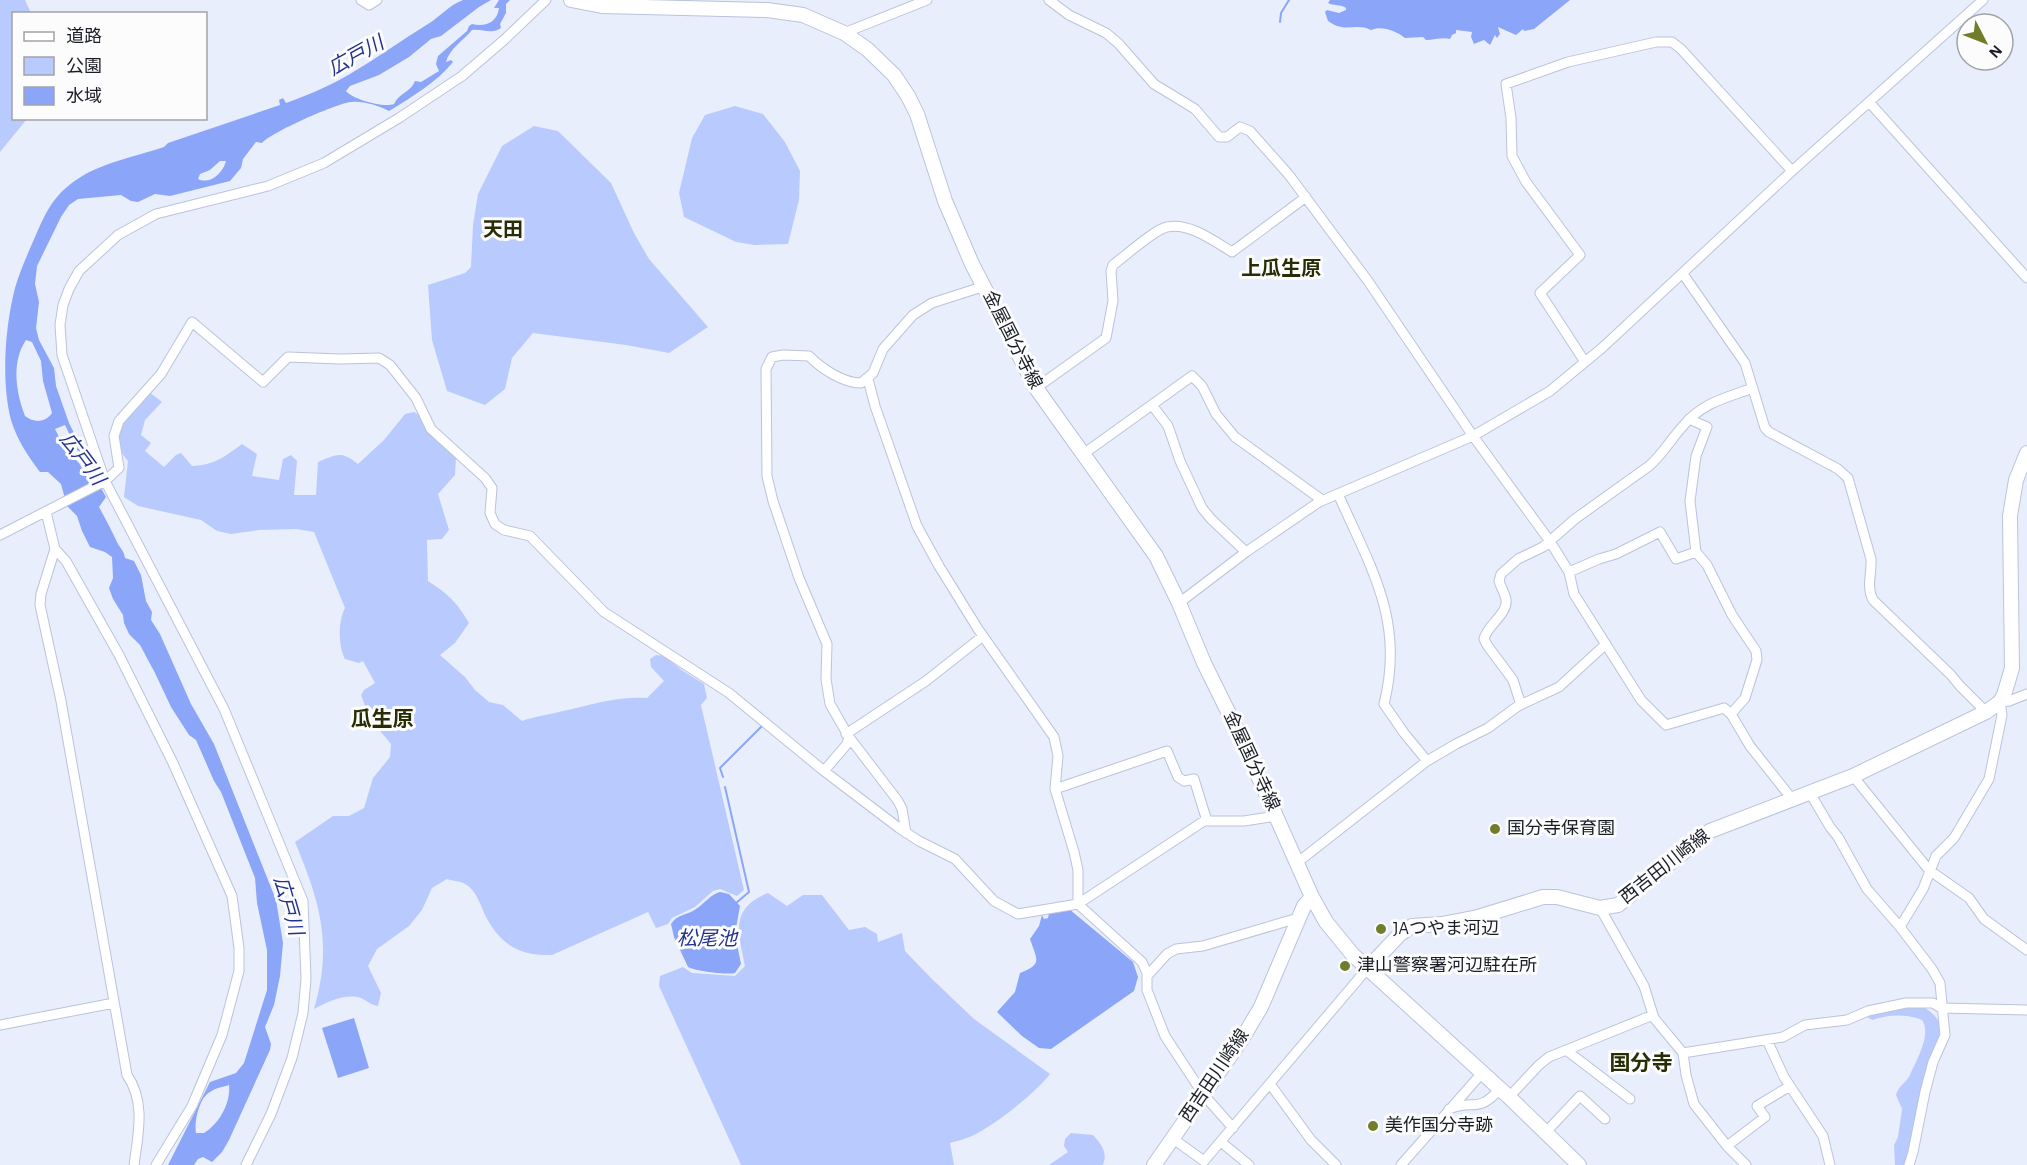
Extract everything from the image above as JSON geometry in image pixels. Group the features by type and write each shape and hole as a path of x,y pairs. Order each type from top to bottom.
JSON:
{"main road":[{"name":"金屋国分寺線","path":"571,0 602,6 767,9 803,15 824,22 844,33 886,66 908,96 921,123 949,212 967,253 1036,388 1156,556 1298,862 1312,897"},
{"path":"2000,702 2012,668 2010,516 2013,491 2023,475 2027,453"},
{"name":"西吉田川崎線","path":"1367,969 1403,931 1412,926 1442,924 1478,917 1543,897 1557,897 1600,908 1612,907 1623,902 1710,831 1853,776 1986,712 2000,702"},
{"name":"西吉田川崎線","path":"1154,1165 1242,1039 1261,1007 1298,918 1312,897"},
{"path":"1312,897 1331,930 1367,969 1505,1093 1579,1165"}],"street":[{"path":"361,0 369,5 377,0"},
{"path":"246,1165 271,1114 292,1058 303,1013 306,979 303,901 224,709 105,481 62,355 60,325 63,305 79,271 118,235 156,214 268,186 324,163 399,118 462,76 546,0"},
{"path":"844,33 927,0"},
{"path":"1049,0 1069,15 1106,33 1118,43 1154,84 1195,109 1219,137 1227,137 1240,127 1250,131 1289,175 1368,281 1473,436 1550,540 1569,572 1575,594 1641,700 1666,725 1724,708 1731,714 1750,746 1792,799"},
{"path":"1179,603 1246,552 1322,500 1473,436 1550,391 1683,274 1792,171 1983,0"},
{"path":"1585,362 1540,293 1580,255 1526,182 1512,156 1511,118 1506,84 1568,62 1656,42 1672,42 1681,48 1792,171"},
{"path":"1869,102 2027,278"},
{"path":"1036,388 1106,338 1113,301 1111,271 1113,265 1156,232 1164,227 1178,226 1211,239 1232,252 1306,197"},
{"path":"1683,274 1744,363 1765,428 1838,469 1848,478 1871,559 1868,591 1873,600 1986,712"},
{"path":"906,833 902,809 898,801 847,735 830,704 826,680 827,644 799,578 767,476 766,369 772,357 809,356 817,364 851,383 861,383 873,373 883,349 913,315 932,303 985,286"},
{"path":"0,535 105,481 119,468 114,436 119,421 161,374 192,322 263,382 288,357 340,359 379,357 390,365 416,398 431,429 485,478 492,488 490,513 495,524 504,530 530,536 604,612 729,693 824,771 906,833 955,859 994,901 1018,914 1078,904 1200,823 1208,820 1244,822 1276,816"},
{"path":"1082,455 1192,376 1202,386 1216,414 1235,437 1322,500"},
{"path":"868,379 875,406 917,526 983,636 1054,737 1058,756 1055,789 1078,870 1078,904 1138,957 1144,966 1148,993 1165,1036 1203,1094 1233,1128"},
{"path":"1521,705 1513,680 1486,645 1484,635 1506,608 1506,597 1499,581 1502,574 1518,559 1543,547 1575,519 1658,458 1689,419 1707,404 1753,388"},
{"path":"1152,405 1168,426 1180,461 1202,508 1210,519 1246,552"},
{"path":"1689,419 1707,427 1696,456 1690,501 1696,552 1707,565 1732,615 1756,651 1756,665 1745,698 1731,714"},
{"path":"1338,494 1376,580 1389,621 1390,672 1384,704 1427,761"},
{"path":"46,512 55,549 66,561 132,682 173,764 232,896 239,948 238,971 222,1035 192,1106 156,1165"},
{"path":"1569,572 1616,554 1660,532 1676,559 1696,552"},
{"path":"55,549 41,594 40,605 63,712 127,1075 134,1085 139,1106 134,1165"},
{"path":"847,735 926,681 983,636"},
{"path":"1298,862 1427,761 1488,728 1521,705 1559,687 1606,644"},
{"path":"1900,927 1923,889 1936,856 1954,838 1989,779 2001,715 2000,702 2027,694"},
{"path":"824,771 846,746 847,735"},
{"path":"1055,789 1167,751 1178,777 1185,782 1194,779 1208,820"},
{"path":"1853,776 1929,870 1969,898 1984,919 2027,950"},
{"path":"1810,793 1830,827 1839,837 1867,890 1900,927 1936,976 1941,991 1945,1035 1933,1062 1924,1092 1909,1165"},
{"path":"1600,908 1644,986 1653,1015 1683,1053 1694,1104 1727,1146 1746,1165"},
{"path":"1147,976 1167,954 1176,949 1203,946 1298,918"},
{"path":"1172,1138 1204,1161 1367,969"},
{"path":"1683,1053 1783,1037 1805,1025 1847,1020 1868,1011 1906,1003 1929,1002 1941,1008 2027,1010"},
{"path":"0,1025 114,1004"},
{"path":"1449,1109 1460,1105 1482,1105 1505,1093 1544,1060 1653,1015"},
{"path":"1767,1040 1790,1086 1823,1136 1830,1165"},
{"path":"1566,1050 1630,1099"},
{"path":"1401,1165 1482,1073"},
{"path":"1270,1084 1311,1140 1336,1165"},
{"path":"1727,1146 1765,1117 1757,1106 1790,1086"},
{"path":"1546,1132 1580,1096 1605,1119"},
{"path":"1221,1142 1250,1165"}],"green space":[{"path":"0,0 25,0 31,12 12,12 12,120 26,120 0,152"},
{"path":"735,106 763,114 785,142 800,171 799,200 788,244 755,245 736,242 684,217 679,193 692,138 705,115"},
{"path":"534,126 558,131 611,183 649,259 708,327 669,353 533,333 512,358 505,389 485,405 447,391 432,340 428,285 465,273 471,267 473,225 478,194 502,146"},
{"path":"149,392 162,402 145,420 141,435 151,443 145,451 164,467 181,453 192,466 207,464 242,444 257,454 252,476 279,480 283,459 291,455 297,461 294,495 316,495 318,462 339,455 358,464 384,440 405,414 414,412 420,415 456,457 455,475 438,494 449,530 442,539 427,540 428,581 451,599 469,623 455,643 440,655 489,702 503,705 522,721 625,698 647,698 664,681 651,667 650,659 656,655 664,656 704,684 707,698 701,705 744,890 737,896 720,889 713,891 695,907 672,918 668,924 656,928 648,912 552,955 541,955 521,951 504,941 491,925 472,890 463,883 447,879 432,888 422,910 409,926 377,949 368,966 381,993 378,1006 361,998 348,997 336,999 314,1009 323,964 321,924 311,884 295,842 333,816 349,816 364,808 373,778 390,757 391,744 370,719 361,695 364,690 375,683 363,661 359,663 345,659 340,641 340,626 345,608 314,532 296,529 259,530 231,534 217,531 201,520 138,506 124,497 128,461 118,442 119,433 122,424"},
{"path":"768,893 787,906 803,895 822,895 849,930 865,927 877,934 878,942 902,933 905,951 932,979 974,1019 1050,1074 1025,1099 991,1125 972,1136 950,1143 954,1165 741,1165 659,986 660,976 683,967 692,973 735,976 745,966 739,932 742,914 747,906"},
{"path":"1921,1006 1936,1017 1942,1034 1906,1165 1895,1165 1894,1145 1898,1137 1902,1109 1896,1095 1898,1089 1910,1075 1919,1055 1924,1040 1925,1026 1922,1020 1904,1016 1873,1020 1868,1018 1869,1014"},
{"path":"1071,1133 1093,1135 1104,1152 1103,1165 1049,1165 1068,1152 1064,1146 1065,1139"}],"water":[{"path":"491,0 441,36 431,39 409,57 379,75 350,86 346,91 368,102 383,105 394,104 415,81 421,82 439,71 436,64 438,56 467,31 469,26 490,23 498,13 499,8 494,8 499,0 510,0 506,4 506,13 500,24 501,28 494,31 472,30 450,53 446,62 451,60 453,62 447,69 432,83 389,111 371,104 352,102 305,119 278,132 262,143 256,142 243,159 241,168 230,181 170,196 155,194 138,202 121,195 78,199 69,205 61,217 37,266 35,284 39,302 36,328 39,340 54,368 56,386 69,423 85,455 77,450 65,425 55,429 65,449 79,463 92,484 101,488 106,497 99,507 125,558 134,561 141,575 146,601 152,612 151,620 160,634 191,704 214,744 276,900 283,943 274,1005 265,1027 271,1044 270,1050 229,1140 212,1162 203,1157 198,1159 194,1165 168,1165 210,1082 236,1073 244,1063 267,990 267,950 257,903 255,878 221,792 196,740 189,735 171,707 140,645 129,634 123,615 113,599 109,588 113,578 112,557 90,547 77,516 67,506 61,484 48,472 40,472 23,448 13,427 8,405 5,371 9,320 15,288 48,210 61,192 77,179 113,162 164,147 168,143 280,105 279,100 283,98 286,103 327,86 370,62 458,2","holes":["220,161 226,161 222,170 215,177 207,180 198,179 200,174 210,170","26,340 32,342 41,361 43,381 52,413 43,420 36,421 28,418 22,407 16,378 21,349","229,1085 226,1106 215,1124 204,1133 196,1133 200,1105 206,1095"]},
{"path":"1330,0 1570,0 1534,29 1524,31 1523,29 1516,35 1498,27 1500,34 1497,38 1495,35 1490,45 1484,40 1474,44 1471,37 1472,32 1456,30 1450,39 1426,40 1423,37 1405,38 1384,28 1371,30 1360,27 1340,27 1328,21 1325,12 1327,10 1339,13 1346,8 1328,3"},
{"name":"松尾池","path":"720,892 729,894 740,906 735,934 741,964 735,973 711,972 688,967 674,937 671,924 676,918 693,911"},
{"path":"1069,909 1133,962 1138,977 1134,991 1051,1049 1039,1048 1022,1036 997,1012 1015,992 1020,973 1035,964 1036,957 1030,939 1039,926 1042,915 1044,919 1048,918 1049,913"},
{"path":"354,1018 369,1068 338,1078 322,1028"}],"waterway":[{"path":"1280,22 1281,13 1289,0"},
{"path":"723,777 720,768 762,726"},
{"path":"725,787 749,892 736,903"}],"place":[{"name":"国分寺保育園","path":"1495,829"},
{"name":"JAつやま河辺","path":"1381,929"},
{"name":"津山警察署河辺駐在所","path":"1345,966"},
{"name":"美作国分寺跡","path":"1373,1126"}],"district":[{"name":"天田","path":"503,230"},
{"name":"上瓜生原","path":"1281,269"},
{"name":"瓜生原","path":"382,719"},
{"name":"国分寺","path":"1641,1063"}],"water label":[{"name":"広戸川","path":"356,56"},
{"name":"広戸川","path":"82,459"},
{"name":"広戸川","path":"288,906"}]}
